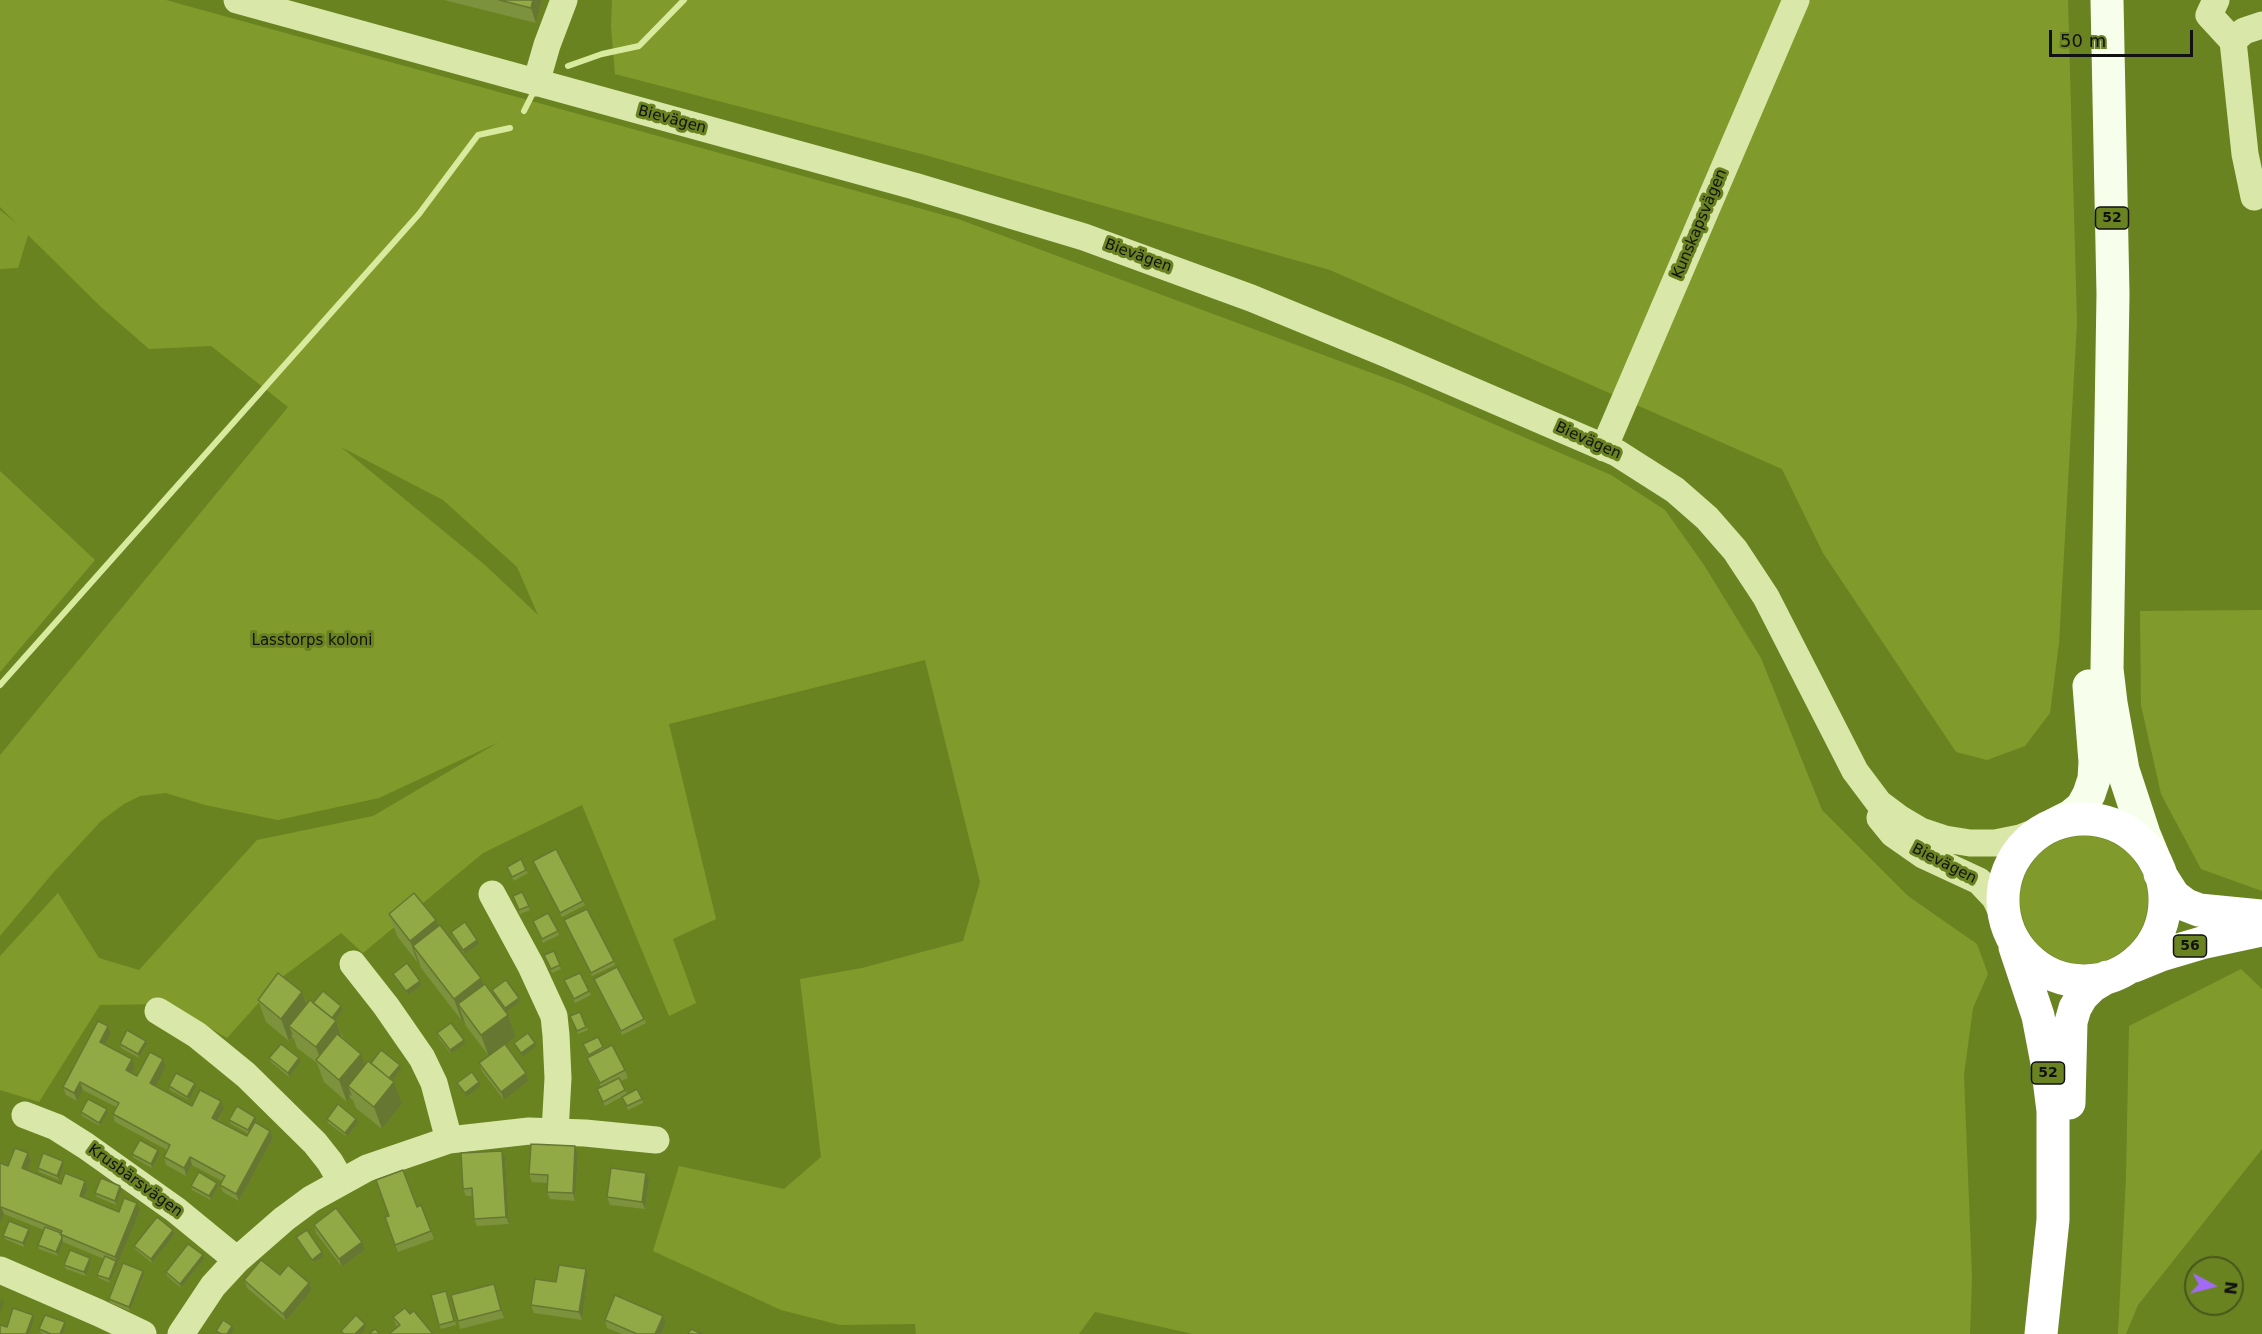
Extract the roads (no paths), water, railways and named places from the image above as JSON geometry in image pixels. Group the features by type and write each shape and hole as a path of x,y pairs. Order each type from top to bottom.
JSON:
{"highway":[{"path":"2050,826 2085,819 2113,824 2137,839 2158,868 2174,896 2186,905 2199,910 2262,916"},
{"name":"52","path":"2041,1334 2053,1220 2053,1111 2038,1016 2007,925 2003,892 2009,868 2024,844 2050,826"},
{"name":"52","path":"2053,1220 2064,1190 2071,1022 2075,1008 2092,986 2143,954 2158,931 2164,903 2164,887 2158,868"},
{"path":"2007,925 2024,955 2051,973 2078,980 2114,974"},
{"name":"56","path":"2114,974 2161,955 2205,942 2262,930"}],"main road":[{"name":"52","path":"2050,826 2071,816 2082,807 2090,794 2095,762 2089,651 2096,292 2091,0"},
{"name":"52","path":"2108,0 2113,305 2107,669 2112,714 2123,770 2158,868"}],"street":[{"name":"Bievägen","path":"237,0 914,186 1084,237 1251,298 1387,354 1636,463 1675,490 1707,518 1735,550 1766,597 1862,783 1871,805 1893,834 1923,855 1979,881 1995,898 2007,925"},
{"path":"536,83 564,0"},
{"name":"Kunskapsvägen","path":"1604,448 1796,0"},
{"path":"2216,0 2210,15 2233,40 2245,154 2254,196"},
{"path":"2233,40 2244,31 2262,25"},
{"name":"Bievägen","path":"1862,783 1899,819 1921,831 1945,839 1970,843 1995,843 2020,838 2050,826"},
{"path":"492,894 531,966 554,1016 558,1078 555,1132"},
{"path":"353,964 422,1058 434,1083 449,1140"},
{"path":"158,1011 214,1048 246,1075 315,1143 330,1162 340,1181"},
{"name":"Krusbärsvägen","path":"25,1115 56,1127 86,1146 158,1196 237,1260"},
{"path":"181,1334 213,1286 237,1260 284,1219 340,1181 367,1168 449,1140 530,1131 656,1140"},
{"path":"0,1270 99,1312 143,1334"}],"waterway":[{"path":"568,66 602,54 639,46 684,0"},
{"path":"524,111 532,95"},
{"path":"0,685 419,214 478,135 510,128"}],"park label":[{"name":"Lasstorps koloni","path":"312,641"}]}
